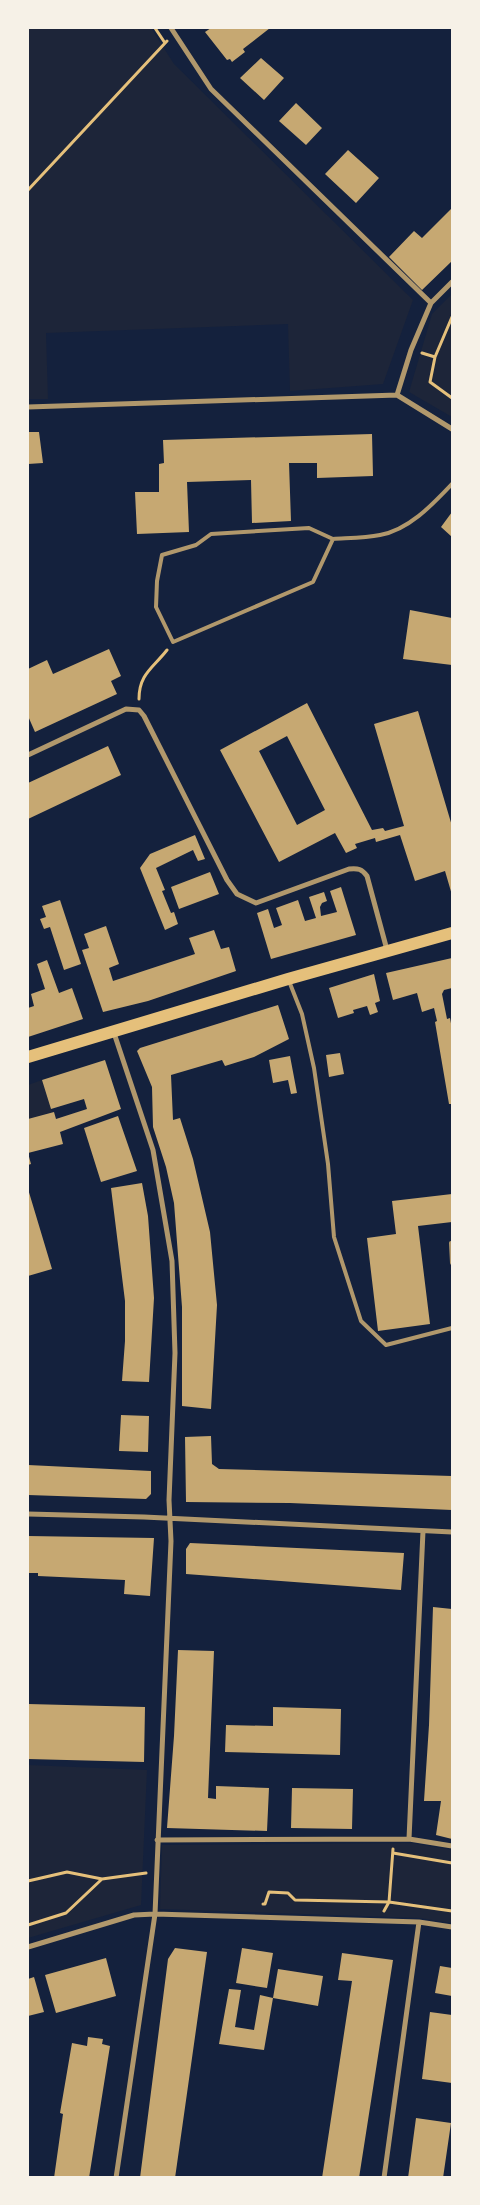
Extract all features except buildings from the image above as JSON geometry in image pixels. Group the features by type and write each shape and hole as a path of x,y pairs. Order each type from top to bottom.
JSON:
{"main road":[{"path":"28,1057 113,1030 452,933"}],"street":[{"path":"171,28 212,89 431,303"},
{"path":"397,395 411,350 431,303 452,282"},
{"path":"28,407 397,395 452,429"},
{"path":"28,756 126,709 139,710 144,716 227,880 237,894 256,903 349,869 357,868 367,876 387,951"},
{"path":"113,1030 153,1150 172,1261 175,1353 171,1541 155,1914 116,2178"},
{"path":"28,1514 452,1532"},
{"path":"409,1839 423,1531"},
{"path":"157,1840 409,1839 452,1846"},
{"path":"28,1947 134,1915 155,1914 419,1922 452,1927"},
{"path":"384,2178 419,1922"}],"lane":[{"path":"333,539 312,582 173,642 156,607 157,581 162,556 196,545 211,534 309,528 333,539 381,535 407,524 429,507 452,484"},
{"path":"288,979 302,1014 314,1068 328,1164 334,1237 361,1321 386,1345 452,1328"},
{"path":"451,1243 452,1263"}],"path":[{"path":"154,28 165,43"},
{"path":"28,190 174,33"},
{"path":"452,317 435,357 430,382 452,398"},
{"path":"139,710 139,692 145,673 173,642"},
{"path":"389,1902 393,1853 452,1863"},
{"path":"28,1881 68,1872 102,1879 156,1872"},
{"path":"28,1925 66,1913 102,1879"},
{"path":"256,1904 265,1904 269,1892 288,1893 295,1900 389,1902 452,1911"}],"shaded area":[{"path":"28,28 151,28 174,64 413,300 383,384 290,391 288,324 46,333 48,399 28,399"},
{"path":"452,294 452,417 409,392 432,314"},
{"path":"42,1080 52,1112 28,1119 28,1085"},
{"path":"28,1765 147,1770 141,1905 28,1938"},
{"path":"411,1843 452,1850 452,1923 419,1918 160,1909 162,1845"}]}
